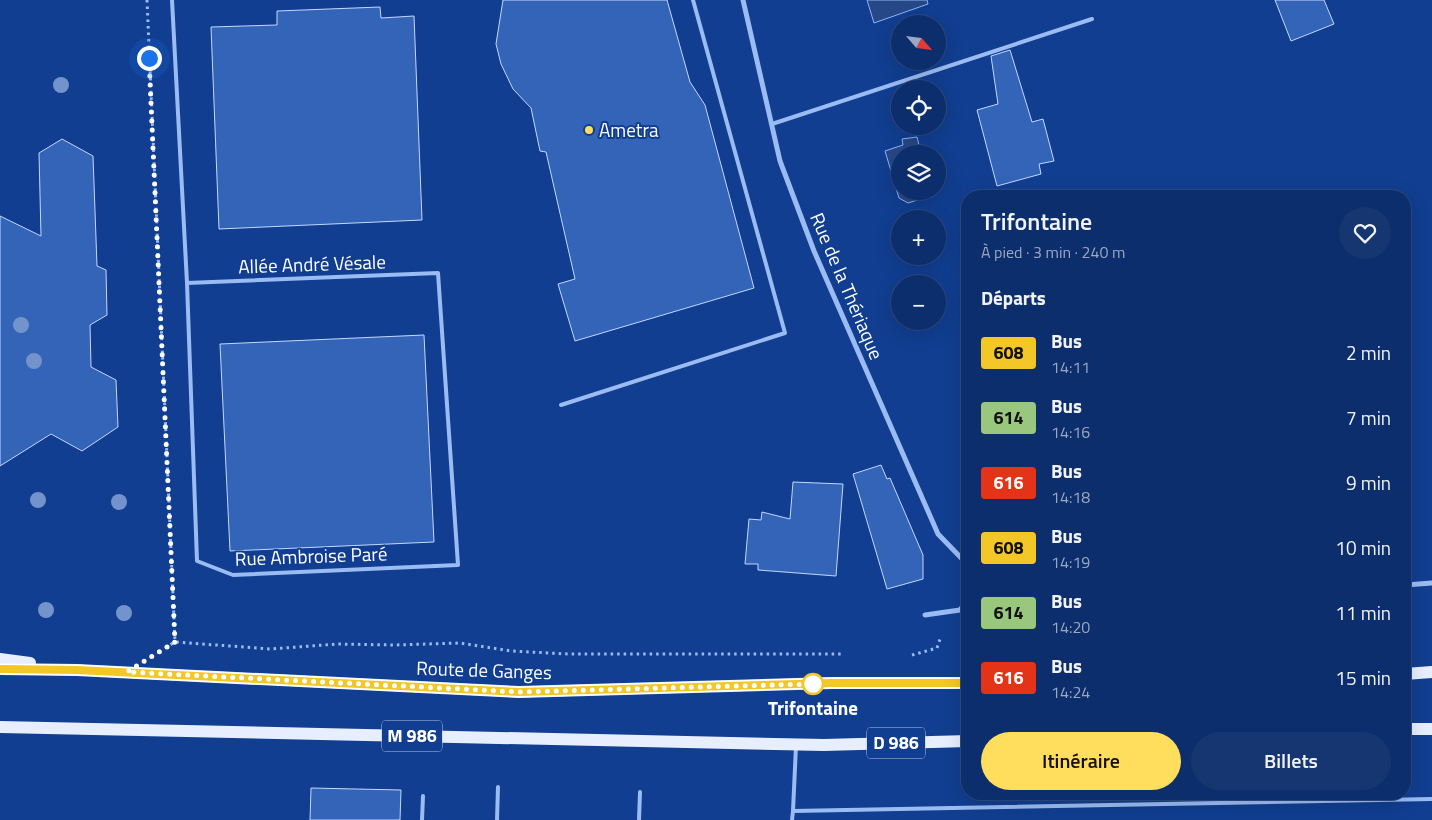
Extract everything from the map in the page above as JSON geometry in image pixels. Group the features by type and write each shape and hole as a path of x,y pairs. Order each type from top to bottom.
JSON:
{"main road":[{"path":"0,659 77,670"},
{"name":"Route de Ganges","path":"0,669 127,672 519,692 832,683 961,683"},
{"path":"1411,674 1432,672"},
{"name":"M 986","path":"0,727 824,745"},
{"path":"1411,729 1432,729"},
{"name":"D 986","path":"824,745 961,740"}],"street":[{"name":"Rue de la Thériaque","path":"744,0 780,161 814,251 938,534 961,558"},
{"path":"1411,585 1432,583"},
{"path":"925,615 961,609"}],"lane":[{"name":"Rue Ambroise Paré","path":"172,0 187,283 197,561 233,575 458,565 438,273"},
{"path":"560,405 785,334 693,0"},
{"path":"772,124 1092,19"},
{"name":"Allée André Vésale","path":"187,283 438,273"},
{"path":"792,820 796,745"},
{"path":"497,820 498,787"},
{"path":"639,820 640,792"},
{"path":"422,820 423,796"},
{"path":"1411,799 1432,799"},
{"path":"793,811 1379,800"}],"path":[{"path":"147,0 175,642"},
{"path":"911,655 937,648 949,612"},
{"path":"127,672 175,642 271,649 338,644 460,643 511,651 568,654 848,655"}],"water":[{"path":"867,0 927,0 928,4 897,15 891,15 891,17 874,23"},
{"path":"917,137 919,145 903,145 902,139"},
{"path":"891,149 891,171 885,151"},
{"path":"903,200 918,200 908,203"}],"building":[{"path":"503,0 667,0 690,82 705,105 754,288 575,341 558,284 575,279 546,152 540,151 531,108 513,89 501,64 496,44"},
{"path":"1275,0 1324,0 1334,24 1291,41"},
{"path":"380,7 381,18 414,16 422,220 219,229 211,27 277,25 277,11"},
{"path":"1010,50 1032,122 1043,119 1054,161 1039,164 1041,174 997,186 977,110 998,104 991,56"},
{"path":"62,139 93,156 97,266 106,270 107,315 90,325 91,367 116,380 118,427 82,451 51,434 0,466 0,216 41,236 39,153"},
{"path":"424,335 434,542 230,551 220,344"},
{"path":"881,465 887,479 890,478 923,555 923,579 887,589 853,474"},
{"path":"793,482 843,484 836,576 758,570 758,564 745,564 749,519 761,520 762,512 790,519"},
{"path":"311,788 401,790 400,820 310,820"}],"bus line":[{"name":"608","path":"0,669 77,670 519,692 832,683 961,683"}],"place":[{"name":"Ametra","path":"589,130"},
{"name":"Trifontaine","path":"813,684"}],"route":[{"path":"149,58 175,642 127,672 519,692 813,684"}]}
